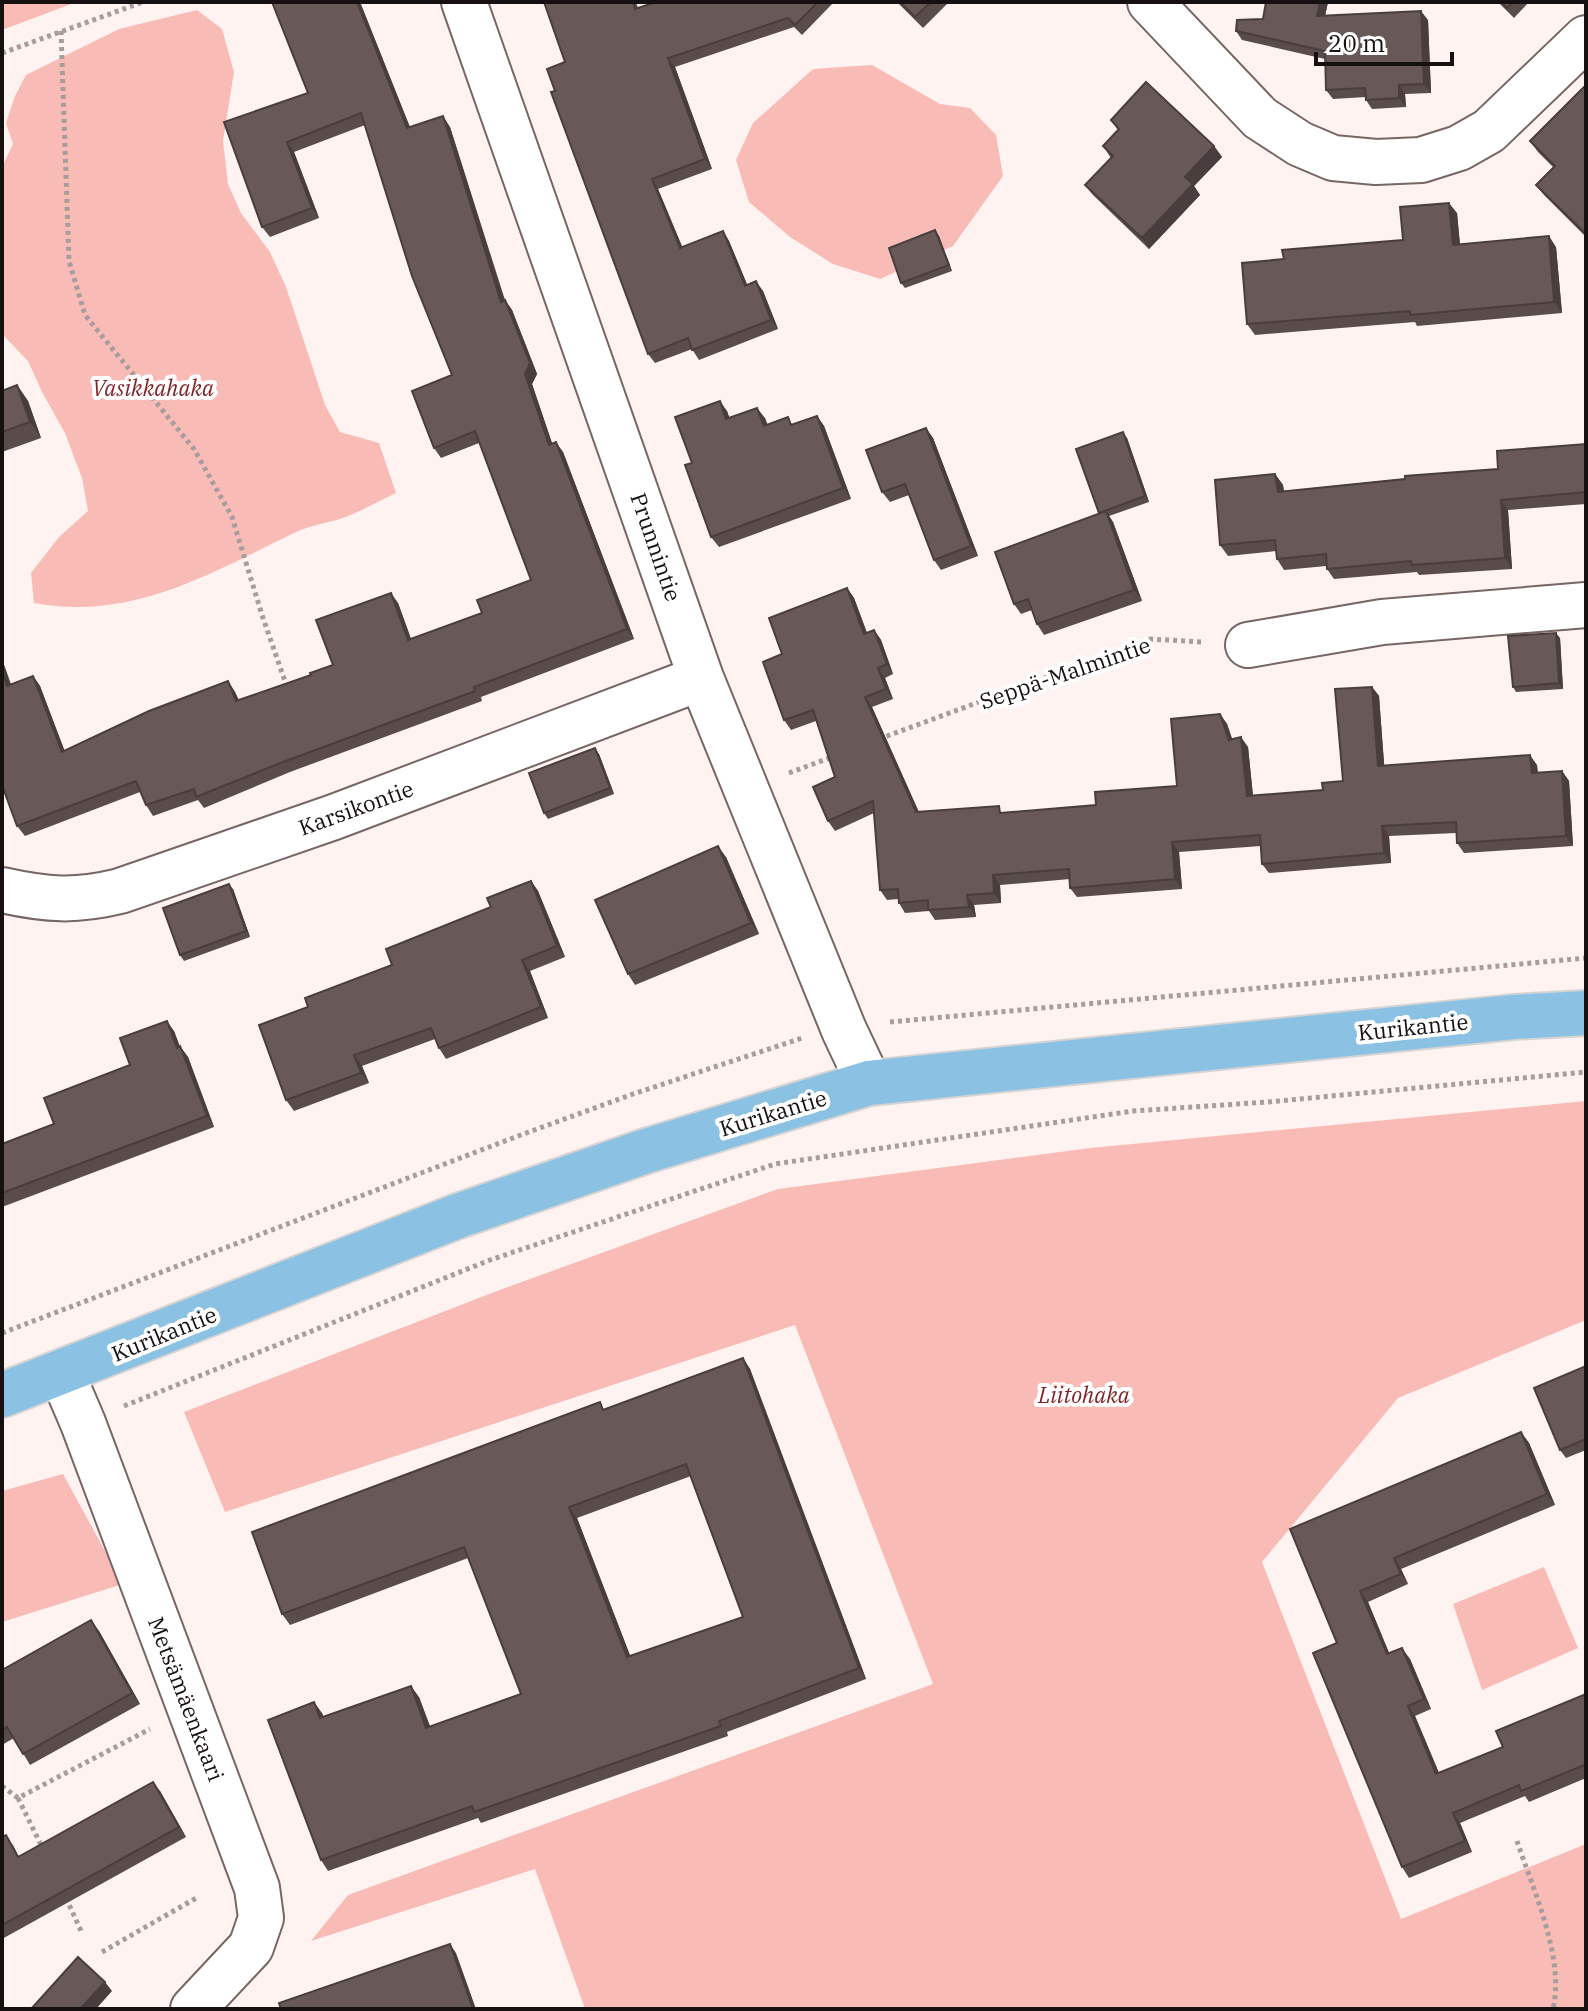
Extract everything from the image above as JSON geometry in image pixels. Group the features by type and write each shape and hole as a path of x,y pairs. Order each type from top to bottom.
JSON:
{"main road":[{"name":"Kurikantie","path":"2,1395 458,1216 646,1151 869,1083 1513,1017 1586,1013"}],"street":[{"name":"Prunnintie","path":"464,2 701,678 844,1030 869,1083"},
{"path":"1150,2 1260,118 1300,144 1333,158 1376,162 1421,160 1459,148 1489,131 1586,38"},
{"path":"1248,645 1382,622 1586,605"},
{"name":"Karsikontie","path":"2,890 46,898 86,900 120,891 334,817 701,678"},
{"name":"Metsämäenkaari","path":"62,1374 257,1888 261,1918 251,1947 193,2009"}],"path":[{"path":"2,53 143,2"},
{"path":"61,31 69,261 85,315 194,449 232,517 293,702"},
{"name":"Seppä-Malmintie","path":"866,744 1150,639 1248,645"},
{"path":"747,788 837,755"},
{"path":"83,1423 490,1260 775,1164 1133,1111 1586,1072"},
{"path":"18,1798 190,1708"},
{"path":"2,1786 18,1798 44,1852"},
{"path":"1517,1841 1555,1959 1558,1989 1553,2009"},
{"path":"63,1893 82,1933"},
{"path":"102,1952 198,1897"}],"green space":[{"path":"2,2 74,2 74,3 2,30"},
{"name":"Vasikkahaka","path":"197,10 222,29 234,72 223,141 228,184 241,213 270,252 286,287 325,405 340,432 379,443 396,493 346,517 300,530 200,578 137,600 70,607 34,603 31,573 59,537 88,511 82,478 65,433 28,361 2,334 2,167 13,144 6,123 26,75 119,29"},
{"path":"872,65 940,104 970,108 996,135 1003,176 953,246 880,279 833,264 790,237 749,202 736,160 753,123 813,69"},
{"name":"Liitohaka","path":"1586,1101 1586,1320 1398,1398 1262,1562 1401,1919 1586,1844 1586,2009 585,2009 535,1869 311,1941 348,1895 933,1684 795,1325 225,1512 184,1412 497,1291 778,1189 1090,1148"},
{"path":"63,1474 123,1584 2,1622 2,1491"},
{"path":"1544,1567 1578,1648 1482,1690 1453,1604"}],"building":[{"path":"272,2 357,2 407,128 443,116 501,302 505,300 530,363 525,374 549,445 556,442 627,629 474,687 475,691 196,797 194,789 146,805 136,781 17,826 2,785 2,670 7,686 33,676 62,752 149,711 228,681 236,701 333,665 316,620 391,593 408,640 482,613 477,600 531,580 475,431 434,448 412,391 452,375 412,276 361,113 287,142 312,208 262,227 224,122 308,93"},
{"path":"544,2 633,2 635,9 656,2 818,2 795,25 788,18 668,58 705,159 652,179 680,248 723,231 745,286 756,281 771,320 692,350 688,338 648,354 551,92 555,91 547,69 565,62"},
{"path":"900,2 931,2 915,17"},
{"path":"1266,2 1320,2 1317,16 1421,11 1424,84 1399,85 1399,98 1366,100 1365,88 1326,90 1325,51 1236,31 1237,20 1263,19"},
{"path":"1146,82 1214,146 1185,177 1193,184 1142,238 1085,185 1113,156 1103,146 1119,129 1111,120"},
{"path":"1586,85 1586,234 1536,185 1555,166 1530,141"},
{"path":"1449,203 1453,245 1549,236 1554,302 1410,315 1410,311 1247,324 1242,263 1284,259 1282,250 1403,240 1400,207"},
{"path":"935,230 949,265 901,283 889,248"},
{"path":"17,385 30,422 2,432 2,391"},
{"path":"720,401 726,419 757,408 764,426 788,417 791,425 817,416 843,488 711,537 685,465 692,463 675,417"},
{"path":"926,428 971,546 934,560 905,484 882,492 866,450"},
{"path":"1123,432 1145,496 1099,513 1076,449"},
{"path":"1586,444 1586,492 1501,500 1505,558 1412,565 1411,561 1327,569 1326,554 1277,559 1275,540 1220,545 1215,480 1275,474 1278,492 1405,479 1405,476 1498,469 1497,451"},
{"path":"1106,511 1134,590 1037,624 1028,599 1014,604 995,552"},
{"path":"847,588 864,634 874,630 887,664 878,668 886,689 865,697 916,812 999,806 1000,813 1096,805 1095,792 1177,786 1171,719 1220,714 1229,740 1241,737 1247,796 1323,790 1322,783 1343,781 1335,689 1372,687 1378,766 1530,755 1532,773 1562,771 1566,836 1457,843 1456,822 1382,826 1384,853 1262,864 1260,835 1172,842 1175,879 1070,888 1069,869 993,875 994,893 967,895 969,907 928,910 928,900 899,903 898,889 880,890 873,801 828,821 813,787 835,777 813,710 784,720 763,662 782,654 769,618"},
{"path":"1556,633 1559,683 1513,687 1508,636"},
{"path":"595,748 610,788 544,813 529,773"},
{"path":"718,846 751,923 628,974 595,900"},
{"path":"531,881 557,946 522,960 541,1007 439,1048 431,1028 354,1055 361,1073 286,1100 259,1025 308,1007 305,998 392,965 386,949 491,907 487,898"},
{"path":"229,884 246,931 180,955 163,908"},
{"path":"167,1021 207,1116 2,1193 2,1144 54,1124 44,1098 130,1065 120,1038"},
{"path":"743,1358 859,1668 719,1721 721,1726 474,1812 472,1806 321,1860 268,1720 314,1702 320,1718 411,1686 426,1728 521,1694 464,1547 282,1614 252,1532 600,1402 603,1410","holes":["686,1464 743,1617 627,1657 569,1507"]},
{"path":"1586,1366 1586,1439 1560,1450 1534,1388"},
{"path":"1521,1432 1547,1494 1394,1558 1401,1574 1360,1591 1387,1654 1402,1648 1424,1699 1408,1706 1436,1774 1503,1747 1496,1731 1586,1694 1586,1771 1584,1765 1521,1791 1519,1785 1453,1813 1465,1841 1402,1867 1313,1653 1337,1643 1290,1529"},
{"path":"91,1620 132,1693 23,1754 7,1727 2,1730 2,1670"},
{"path":"153,1782 179,1827 2,1925 2,1837 6,1835 18,1857"},
{"path":"450,1944 473,2009 281,2009 279,2003"},
{"path":"78,1957 105,1982 80,2009 31,2009"}]}
